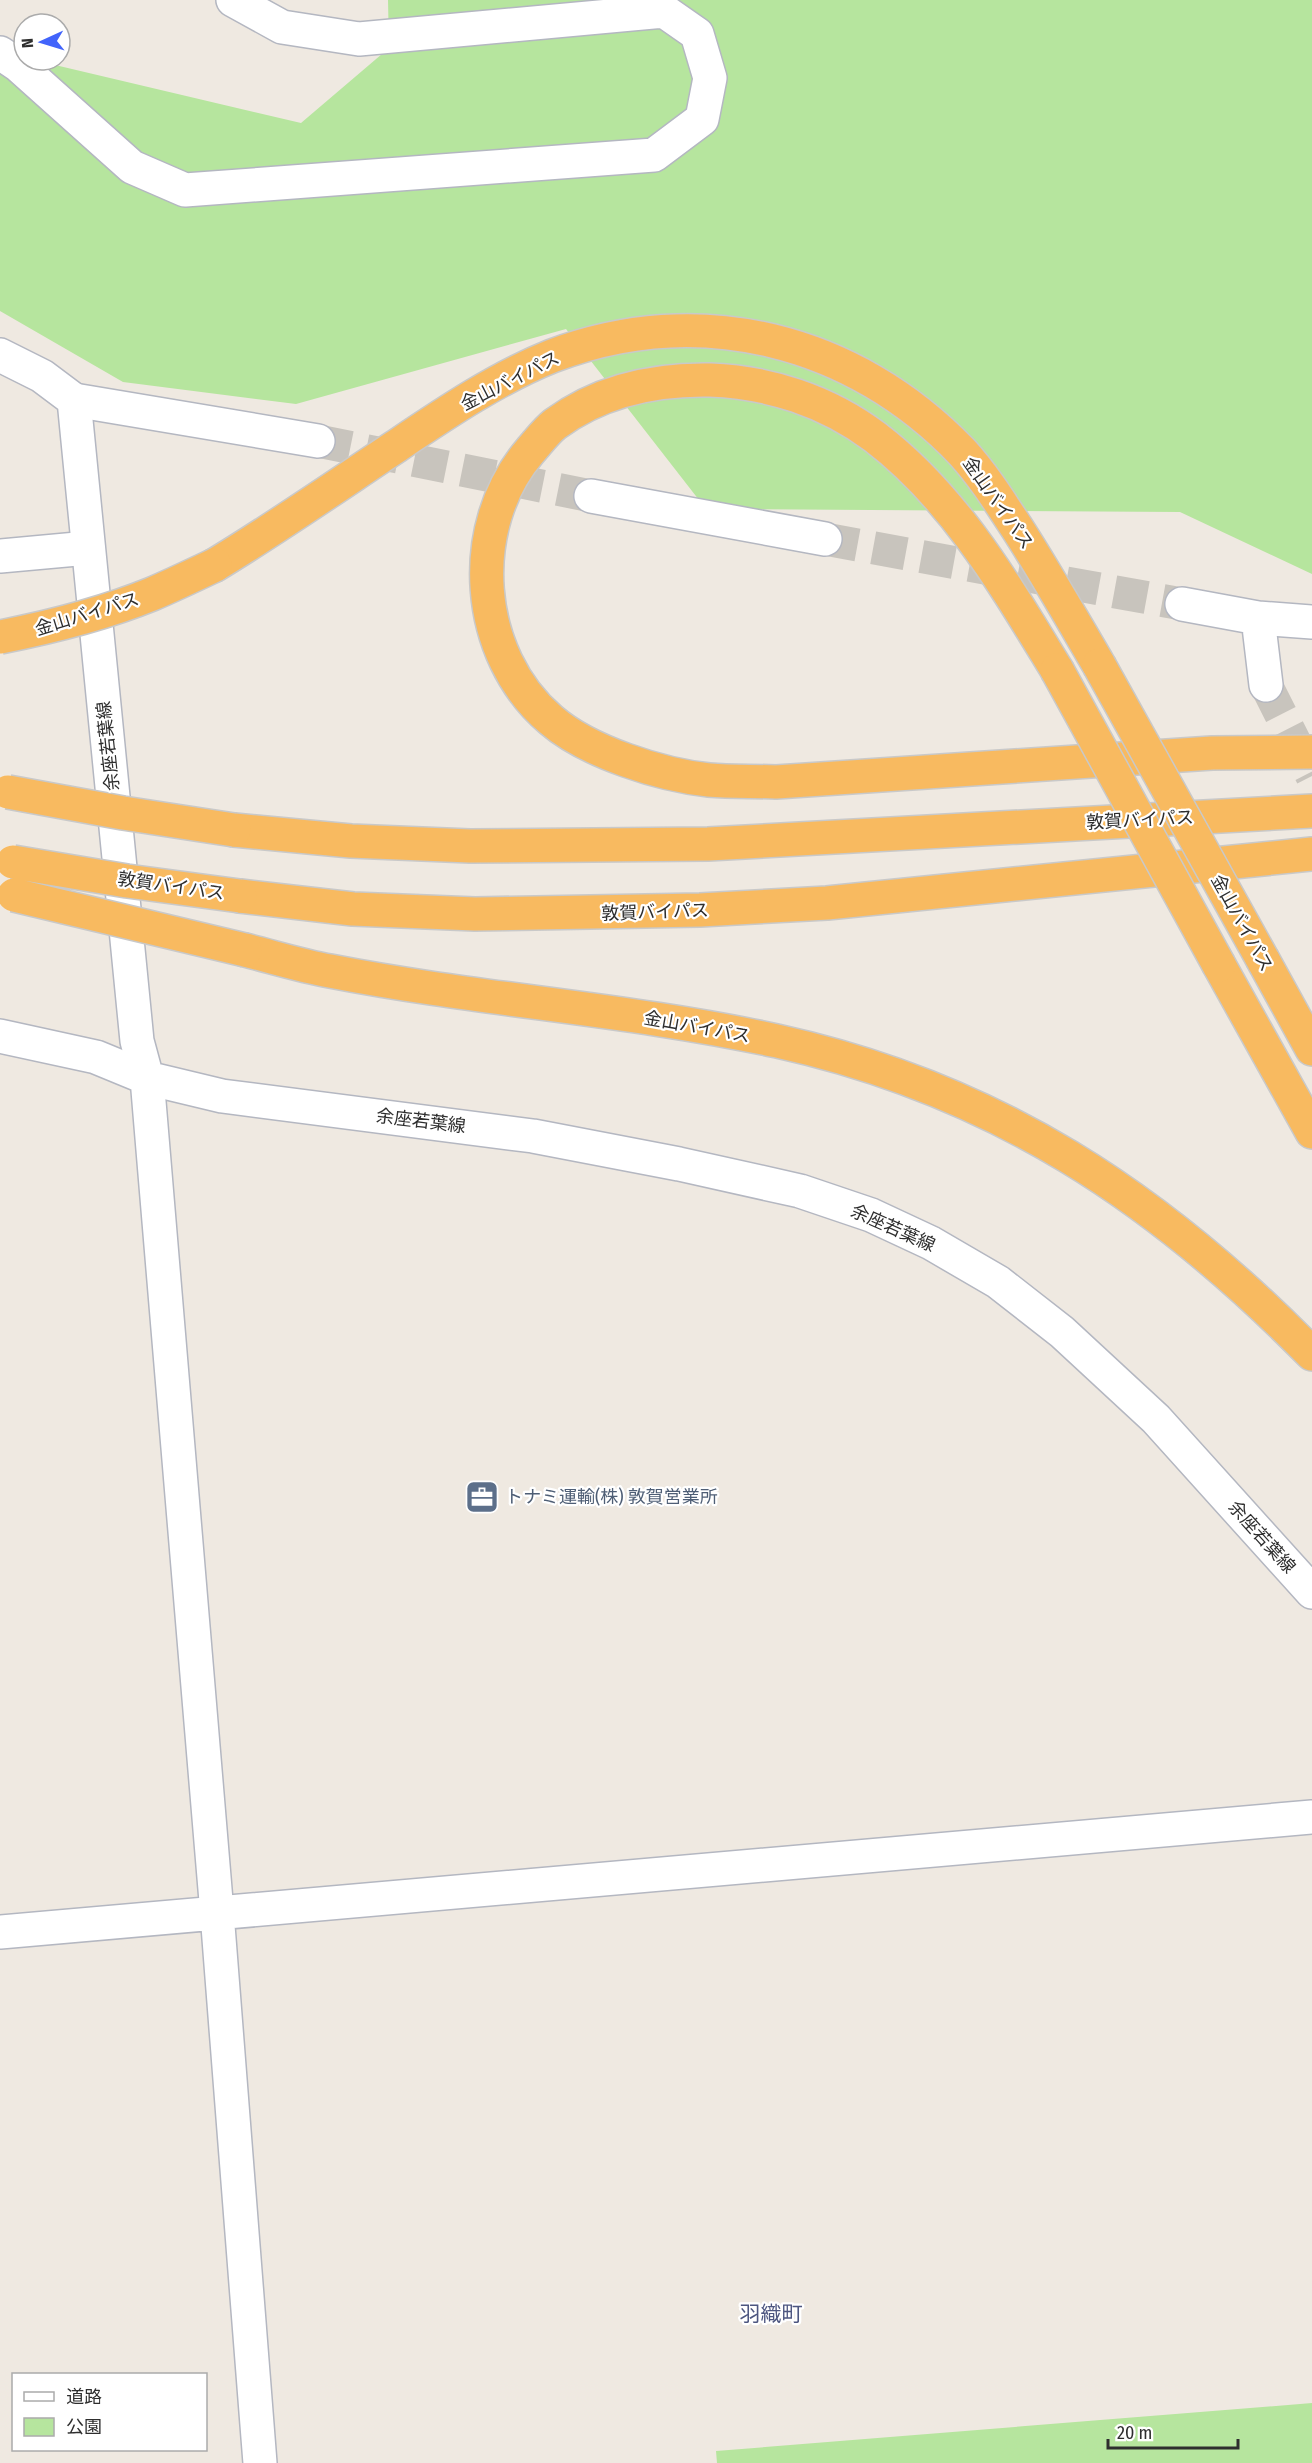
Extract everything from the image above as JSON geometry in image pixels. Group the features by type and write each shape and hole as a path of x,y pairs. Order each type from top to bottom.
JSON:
{"highway":[{"name":"金山バイパス","path":"0,637 90,615 152,594 215,565 265,535 427,426 504,380 552,356 643,334 689,331 735,333 778,340 833,361 873,381 920,414 962,453 998,498 1037,559 1099,665 1312,1049"},
{"path":"1312,752 1212,753 776,782 707,780 647,767 595,748 552,721 519,687 498,643 487,594 488,544 500,501 520,463 552,426 594,399 638,386 691,380 738,381 777,390 830,408 873,436 918,474 959,519 1006,586 1057,670 1219,965 1312,1132"},
{"name":"敦賀バイパス","path":"4,791 234,830 351,842 470,846 708,844 1312,810"},
{"name":"敦賀バイパス","path":"6,860 127,881 240,896 353,909 475,914 700,910 827,903 1312,854"},
{"name":"金山バイパス","path":"7,893 328,971 680,1023 779,1042 868,1065 953,1097 1029,1132 1102,1176 1158,1217 1247,1289 1312,1354"}],"street":[{"path":"0,53 18,65 132,167 185,190 654,155 702,119 710,78 697,34 664,11 359,39 282,27 233,0"},
{"path":"0,355 42,376 75,400 318,441"},
{"name":"余座若葉線","path":"75,400 137,1041 147,1078 222,1096 544,1138 679,1164 800,1191 871,1215 931,1243 998,1282 1062,1332 1156,1419 1312,1592"},
{"path":"591,496 825,539"},
{"path":"0,556 88,548"},
{"path":"1182,604 1258,618 1312,622"},
{"path":"1258,618 1266,685"},
{"path":"0,1036 96,1057 147,1078 218,1913 260,2463"},
{"path":"0,1932 1312,1817"}],"green space":[{"path":"388,0 1312,0 1312,574 1180,512 706,509 566,329 296,404 123,382 0,311 0,52 12,55 12,72 72,72 72,69 301,123 389,48"},
{"path":"1312,2403 1312,2463 717,2463 716,2451"}],"tunnel":[{"path":"318,441 591,496"},
{"path":"825,539 1182,604"},
{"path":"1266,685 1312,776"}],"place":[{"name":"トナミ運輸(株) 敦賀営業所","path":"482,1497"}],"district":[{"name":"羽織町","path":"771,2314"}]}
